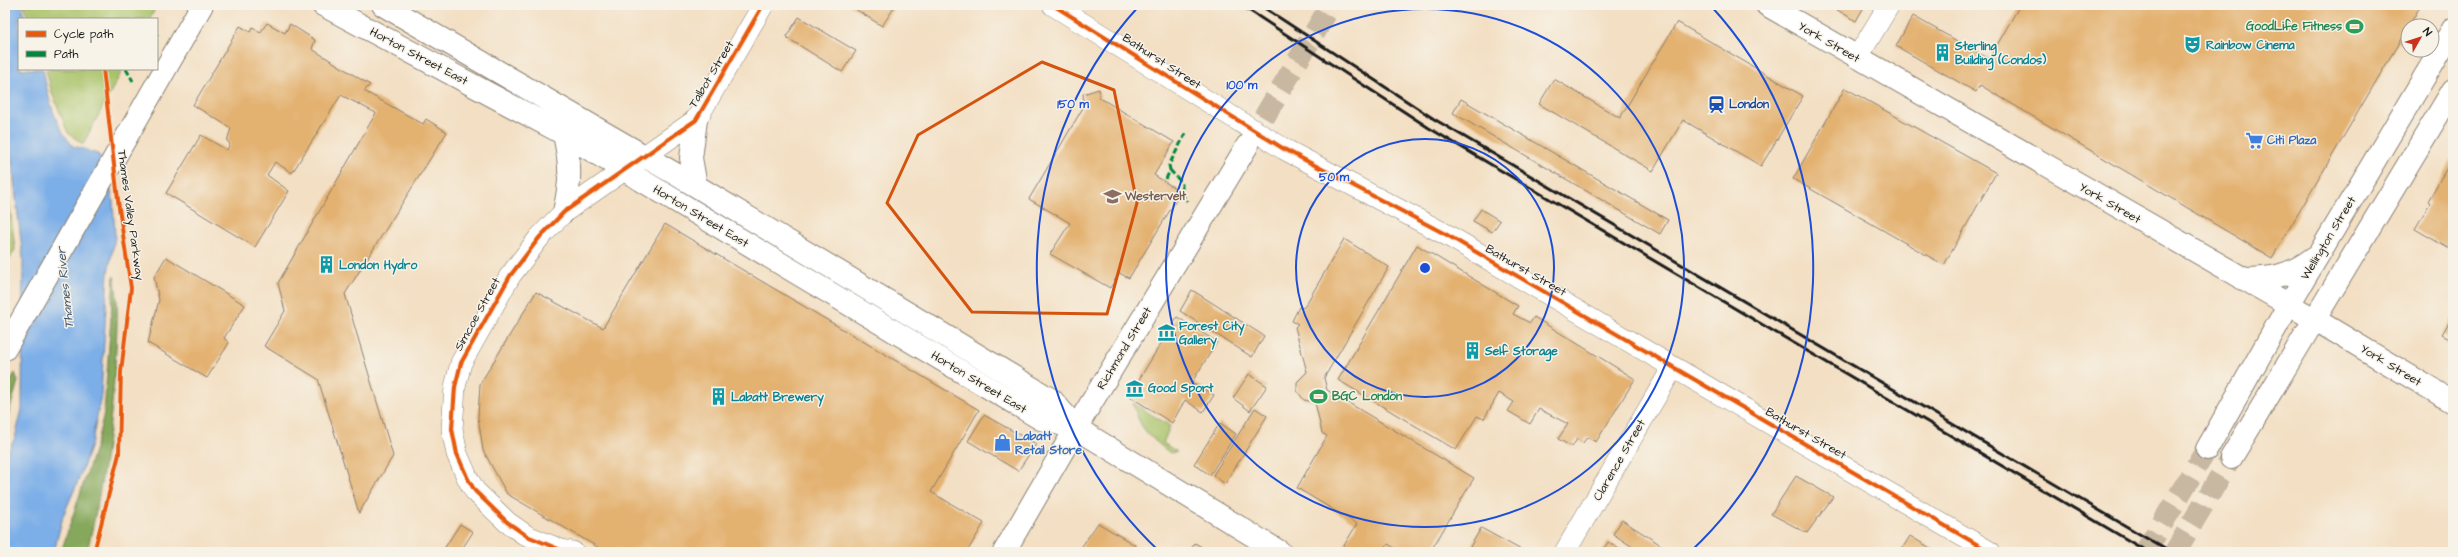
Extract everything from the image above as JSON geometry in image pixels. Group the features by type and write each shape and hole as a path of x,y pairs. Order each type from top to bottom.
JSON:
{"main road":[{"path":"5,349 130,128 202,5"},
{"name":"Horton Street East","path":"323,5 564,134 1041,419 1076,428 1280,552"},
{"name":"Horton Street East","path":"383,5 696,186 1052,400 1076,428"},
{"name":"York Street","path":"1767,5 2242,278 2288,306 2314,319 2453,402"},
{"name":"Wellington Street","path":"2207,449 2288,306 2453,29"},
{"path":"2230,458 2453,90"},
{"path":"696,120 691,158 696,186"},
{"path":"564,134 571,166 570,184 564,212"},
{"name":"Richmond Street","path":"1004,552 1076,428 1247,146"},
{"path":"2242,278 2265,279 2285,275 2319,254"}],"street":[{"name":"Talbot Street","path":"624,170 696,120 764,5"},
{"name":"Bathurst Street","path":"1053,5 1278,145 1441,231 1990,552"},
{"path":"1857,58 1889,5"},
{"name":"Simcoe Street","path":"573,552 561,550 527,536 507,522 475,492 461,466 457,454 452,416 455,387 467,351 510,276 539,238 564,212 624,170"},
{"name":"Clarence Street","path":"1565,552 1673,367"}],"highlighted area":[{"path":"1042,62 1114,90 1137,203 1107,314 972,312 887,203 918,135"}],"green space":[{"path":"23,5 157,5 150,18 29,18"},
{"path":"46,70 122,70 83,144 68,133 52,93"},
{"path":"5,169 15,249 5,268"},
{"path":"114,276 117,294 115,374 110,425 98,502 87,552 61,552 97,442 104,413"},
{"path":"15,373 18,381 5,427 5,391"},
{"path":"1133,403 1170,426 1163,443 1177,452 1170,453 1146,432 1139,420"}],"water":[{"name":"Thames River","path":"5,5 21,5 25,18 18,18 18,70 43,70 47,90 61,130 74,147 98,154 106,167 113,201 115,237 108,273 101,395 92,442 79,479 63,516 54,552 5,552 5,457 15,438 22,409 23,258 11,154 5,134"}],"building":[{"path":"849,5 896,5 882,26"},
{"path":"1829,5 1865,5 1856,21"},
{"name":"Citi Plaza","path":"2020,5 2421,5 2413,18 2400,18 2400,41 2272,258 1980,85 1976,92 1896,46 1913,16 1989,59"},
{"path":"799,17 856,51 842,72 786,37"},
{"name":"London","path":"1677,22 1803,96 1761,166 1683,120 1653,171 1539,104 1554,79 1620,118"},
{"name":"London Hydro","path":"267,23 285,33 290,24 315,40 312,49 370,85 364,91 423,124 426,119 447,132 345,294 393,456 359,513 318,379 264,346 285,311 278,283 376,113 341,95 292,173 275,162 267,175 289,191 255,247 166,193 201,135 227,150 230,144 227,141 231,128 193,105 240,26 250,32 253,27 260,33"},
{"path":"1845,88 1996,173 1944,265 1793,179"},
{"path":"1099,89 1100,98 1174,142 1154,175 1181,192 1129,278 1119,273 1110,288 1050,254 1070,223 1029,199 1084,106 1083,94"},
{"path":"1461,99 1668,220 1660,234 1453,113"},
{"path":"2453,157 2453,251 2415,229 2430,203 2428,201"},
{"path":"1481,209 1500,221 1492,232 1473,221"},
{"name":"Labatt Brewery","path":"665,224 979,410 931,492 984,523 967,552 606,552 507,494 483,450 478,417 480,384 536,292 603,328"},
{"name":"BGC London","path":"1344,239 1389,267 1324,378 1327,390 1474,478 1430,552 1401,552 1388,544 1383,552 1340,552 1357,524 1297,488 1327,436 1322,433 1315,402 1304,400 1297,391 1297,382 1307,372 1295,327 1298,324 1292,321 1299,307 1303,308 1305,306"},
{"name":"Self Storage","path":"1417,245 1518,306 1513,314 1530,323 1534,317 1635,379 1596,442 1587,437 1583,443 1577,439 1572,447 1558,439 1568,424 1539,409 1530,424 1508,411 1514,402 1499,393 1484,419 1477,416 1456,450 1338,380"},
{"path":"166,257 245,305 224,338 229,343 207,378 148,343 159,300 154,277"},
{"path":"1192,290 1264,336 1252,357 1180,311"},
{"path":"2453,316 2453,340 2442,334"},
{"path":"1177,317 1217,342 1192,382 1214,395 1203,412 1185,400 1172,423 1129,396"},
{"path":"1249,374 1267,386 1250,411 1233,398"},
{"path":"1255,408 1267,416 1225,484 1213,475"},
{"name":"Labatt Retail Store","path":"984,415 1036,444 1018,471 968,441"},
{"path":"1220,423 1236,434 1210,475 1194,464"},
{"path":"1796,476 1833,497 1807,533 1771,514"},
{"path":"1622,520 1664,547 1660,552 1653,552 1647,549 1645,552 1640,552 1613,534"},
{"path":"1098,523 1135,545 1131,552 1078,552"},
{"path":"460,524 473,532 460,552 442,552"},
{"path":"1481,528 1525,552 1480,552 1470,547"},
{"path":"1910,536 1937,552 1900,552"},
{"path":"1608,542 1624,552 1602,552"},
{"path":"1195,543 1210,552 1189,552"}],"tunnel":[{"path":"1247,146 1331,5"},
{"path":"2145,552 2207,449"},
{"path":"2175,552 2231,458"}],"railway":[{"path":"1241,5 1429,128 2148,552"},
{"path":"1260,5 1434,119 2170,552"}],"marked path":[{"path":"127,70 133,81"},
{"path":"1166,179 1170,170 1169,165 1187,131"},
{"path":"1170,170 1182,183 1182,194 1187,201"}],"cycle path":[{"path":"573,552 561,550 527,536 507,522 475,491 457,454 452,429 455,387 461,363 510,276 539,238 564,212 696,120 763,5"},
{"path":"1053,5 1284,149 1447,235 1990,552"},
{"name":"Thames Valley Parkway","path":"94,552 119,454 121,372 131,288 119,208 103,70"}],"place":[{"name":"GoodLife Fitness","path":"2355,26"},
{"name":"Rainbow Cinema","path":"2193,45"},
{"name":"Sterling Building (Condos)","path":"1942,53"},
{"name":"London","path":"1716,104"},
{"name":"Citi Plaza","path":"2254,140"},
{"name":"Westervelt","path":"1112,196"},
{"name":"London Hydro","path":"326,265"},
{"name":"Forest City Gallery","path":"1166,333"},
{"name":"Self Storage","path":"1472,351"},
{"name":"Good Sport","path":"1135,388"},
{"name":"BGC London","path":"1319,396"},
{"name":"Labatt Brewery","path":"718,397"},
{"name":"Labatt Retail Store","path":"1002,443"}]}
